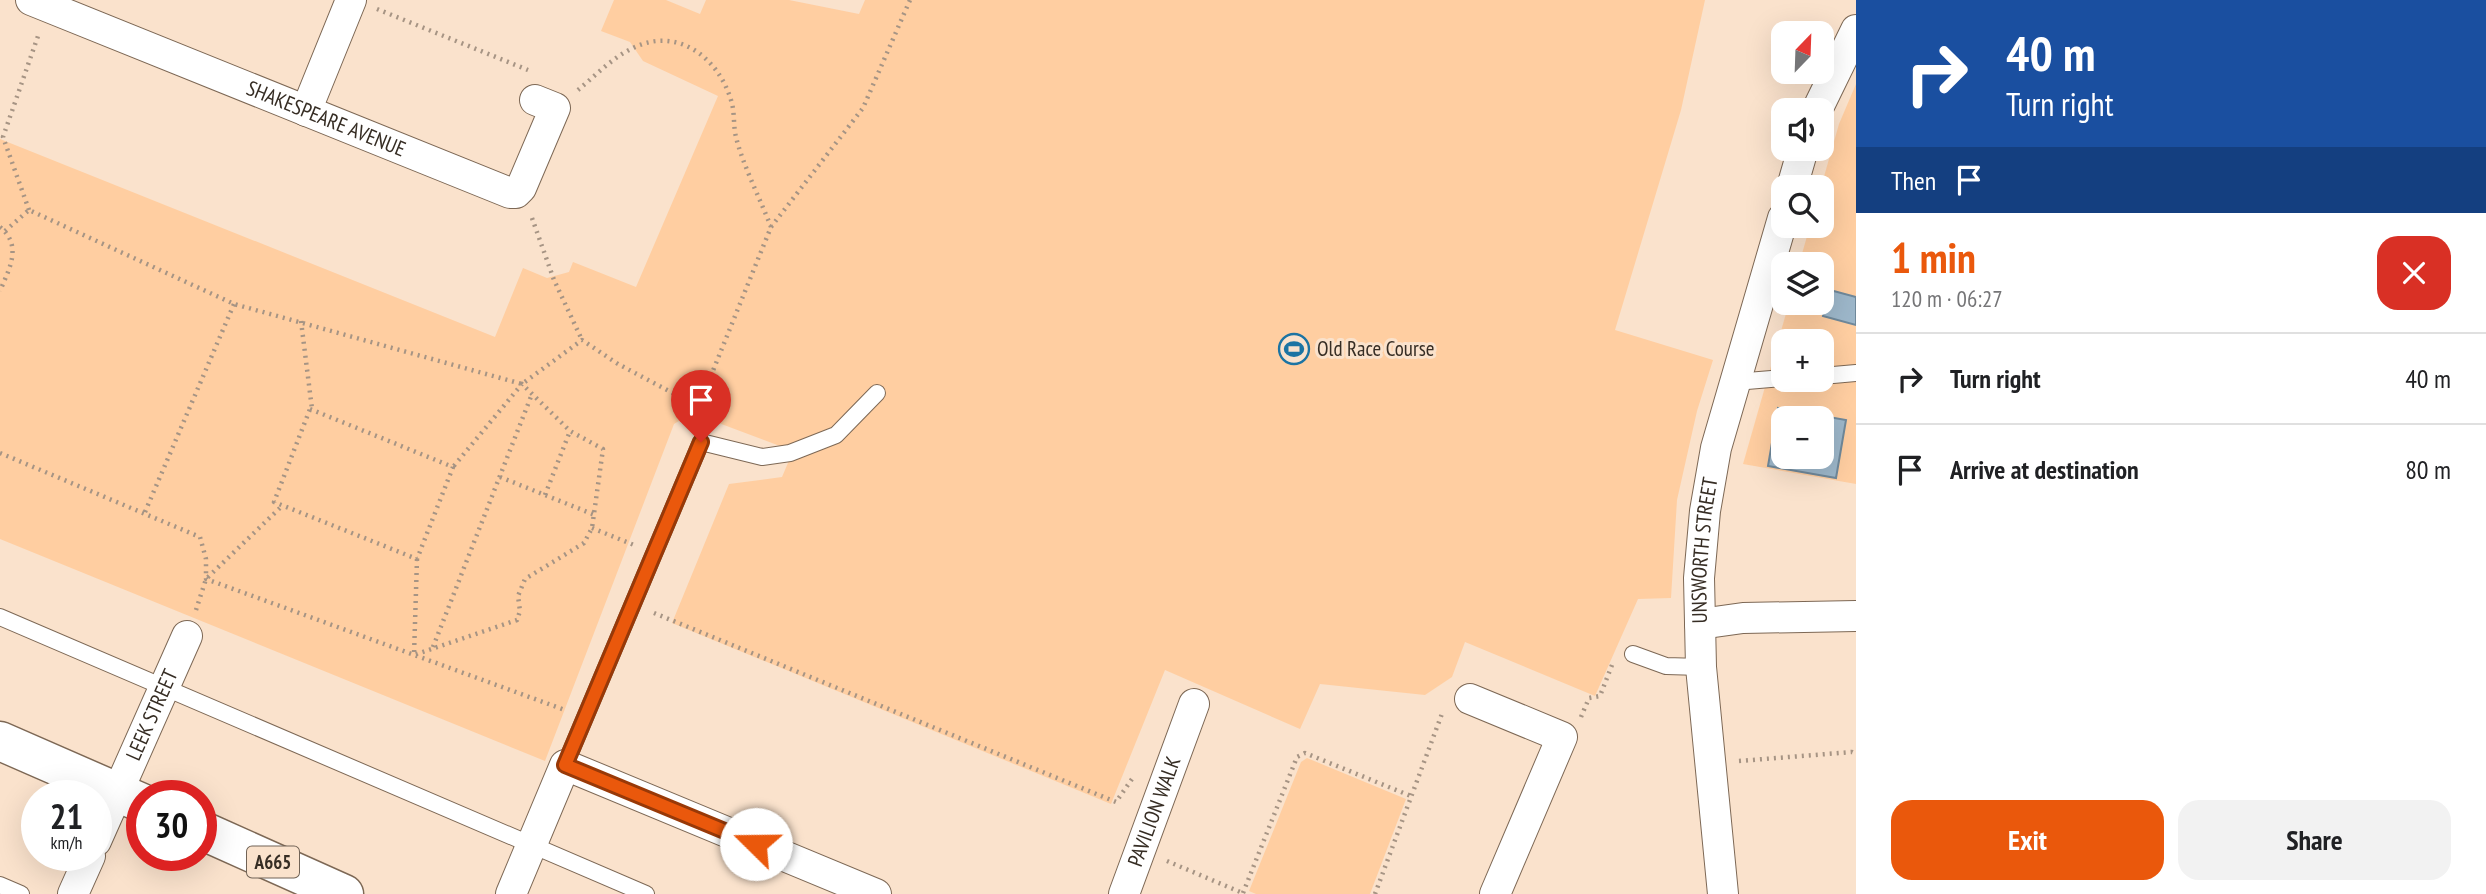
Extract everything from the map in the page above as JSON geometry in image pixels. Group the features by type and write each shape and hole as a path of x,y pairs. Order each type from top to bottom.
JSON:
{"main road":[{"path":"0,741 126,796"},
{"name":"A665","path":"217,837 344,894"}],"street":[{"name":"SHAKESPEARE AVENUE","path":"39,3 510,193 521,188"},
{"path":"306,111 359,3"},
{"path":"1823,98 1856,30"},
{"path":"521,188 545,104"},
{"name":"UNSWORTH STREET","path":"1723,894 1701,667 1699,578 1705,511 1716,448 1777,238"},
{"path":"1700,624 1743,618 1856,616"},
{"name":"LEEK STREET","path":"135,780 163,686 187,635"},
{"path":"1470,699 1562,737 1495,894"},
{"name":"PAVILION WALK","path":"1124,894 1170,766 1180,718"},
{"path":"511,894 565,765 876,894"},
{"name":"LEEK STREET","path":"112,821 126,803"},
{"path":"73,894 83,871"}],"lane":[{"path":"1834,375 1856,373"},
{"path":"1735,382 1771,379"},
{"path":"565,765 701,442 762,457 790,453 836,435 877,393"},
{"path":"0,617 646,894"},
{"path":"1633,654 1666,666 1701,667"},
{"path":"0,885 21,894"}],"path":[{"path":"687,400 701,394 708,383 771,227 863,108 910,0"},
{"path":"39,3 3,137 29,210 234,304 522,384 570,432 603,449 592,528 584,543 525,579 518,596 520,611 517,620 414,655"},
{"path":"359,3 530,71 545,104 630,49 646,42 663,40 699,52 716,67 732,100 736,138 771,227"},
{"path":"521,188 554,280 582,340 618,364 687,400"},
{"path":"0,291 13,258 14,248 3,229 29,210"},
{"path":"145,513 234,304"},
{"path":"300,321 313,410"},
{"path":"414,655 417,559 453,467 522,384 582,340"},
{"path":"432,649 531,394"},
{"path":"687,400 689,421 701,442"},
{"path":"417,559 274,502 310,409 453,467"},
{"path":"545,495 570,432"},
{"path":"0,453 200,537 206,559 206,579"},
{"path":"500,477 594,515"},
{"path":"206,579 283,505"},
{"path":"592,528 654,553"},
{"path":"206,579 585,718"},
{"path":"633,605 1116,802 1147,759 1170,766"},
{"path":"1562,737 1577,726 1589,698 1600,696 1613,662 1633,654"},
{"path":"1375,894 1446,704 1470,699"},
{"path":"1140,850 1244,894 1297,757 1305,753 1411,796"},
{"path":"1710,764 1856,754"}],"shaded area":[{"path":"614,0 666,0 700,14 706,0 789,0 859,14 865,0 1705,0 1681,110 1615,330 1713,360 1697,411 1677,500 1671,598 1638,599 1595,696 1465,642 1452,677 1425,695 1320,684 1300,729 1165,670 1111,804 672,623 729,484 782,477 793,451 692,413 674,424 545,761 0,539 0,139 495,337 523,268 547,278 569,272 573,262 636,287 718,96 643,61 630,42 601,31"},
{"path":"1856,84 1856,484 1771,469 1834,469 1834,406 1771,406 1771,469 1743,464 1771,366 1771,392 1834,392 1834,329 1782,329 1786,315 1834,315 1834,252 1802,252 1807,238 1834,238 1834,175 1824,175 1828,161 1834,161 1834,142"},
{"path":"1307,758 1406,799 1370,894 1256,894 1249,891 1301,762"}],"building":[{"path":"1834,291 1856,297 1856,325 1823,316 1834,315"},
{"path":"1834,418 1846,420 1836,478 1785,469 1834,469"}],"place":[{"name":"Old Race Course","path":"1294,349"}],"route":[{"path":"701,442 565,765 756,844"}]}
